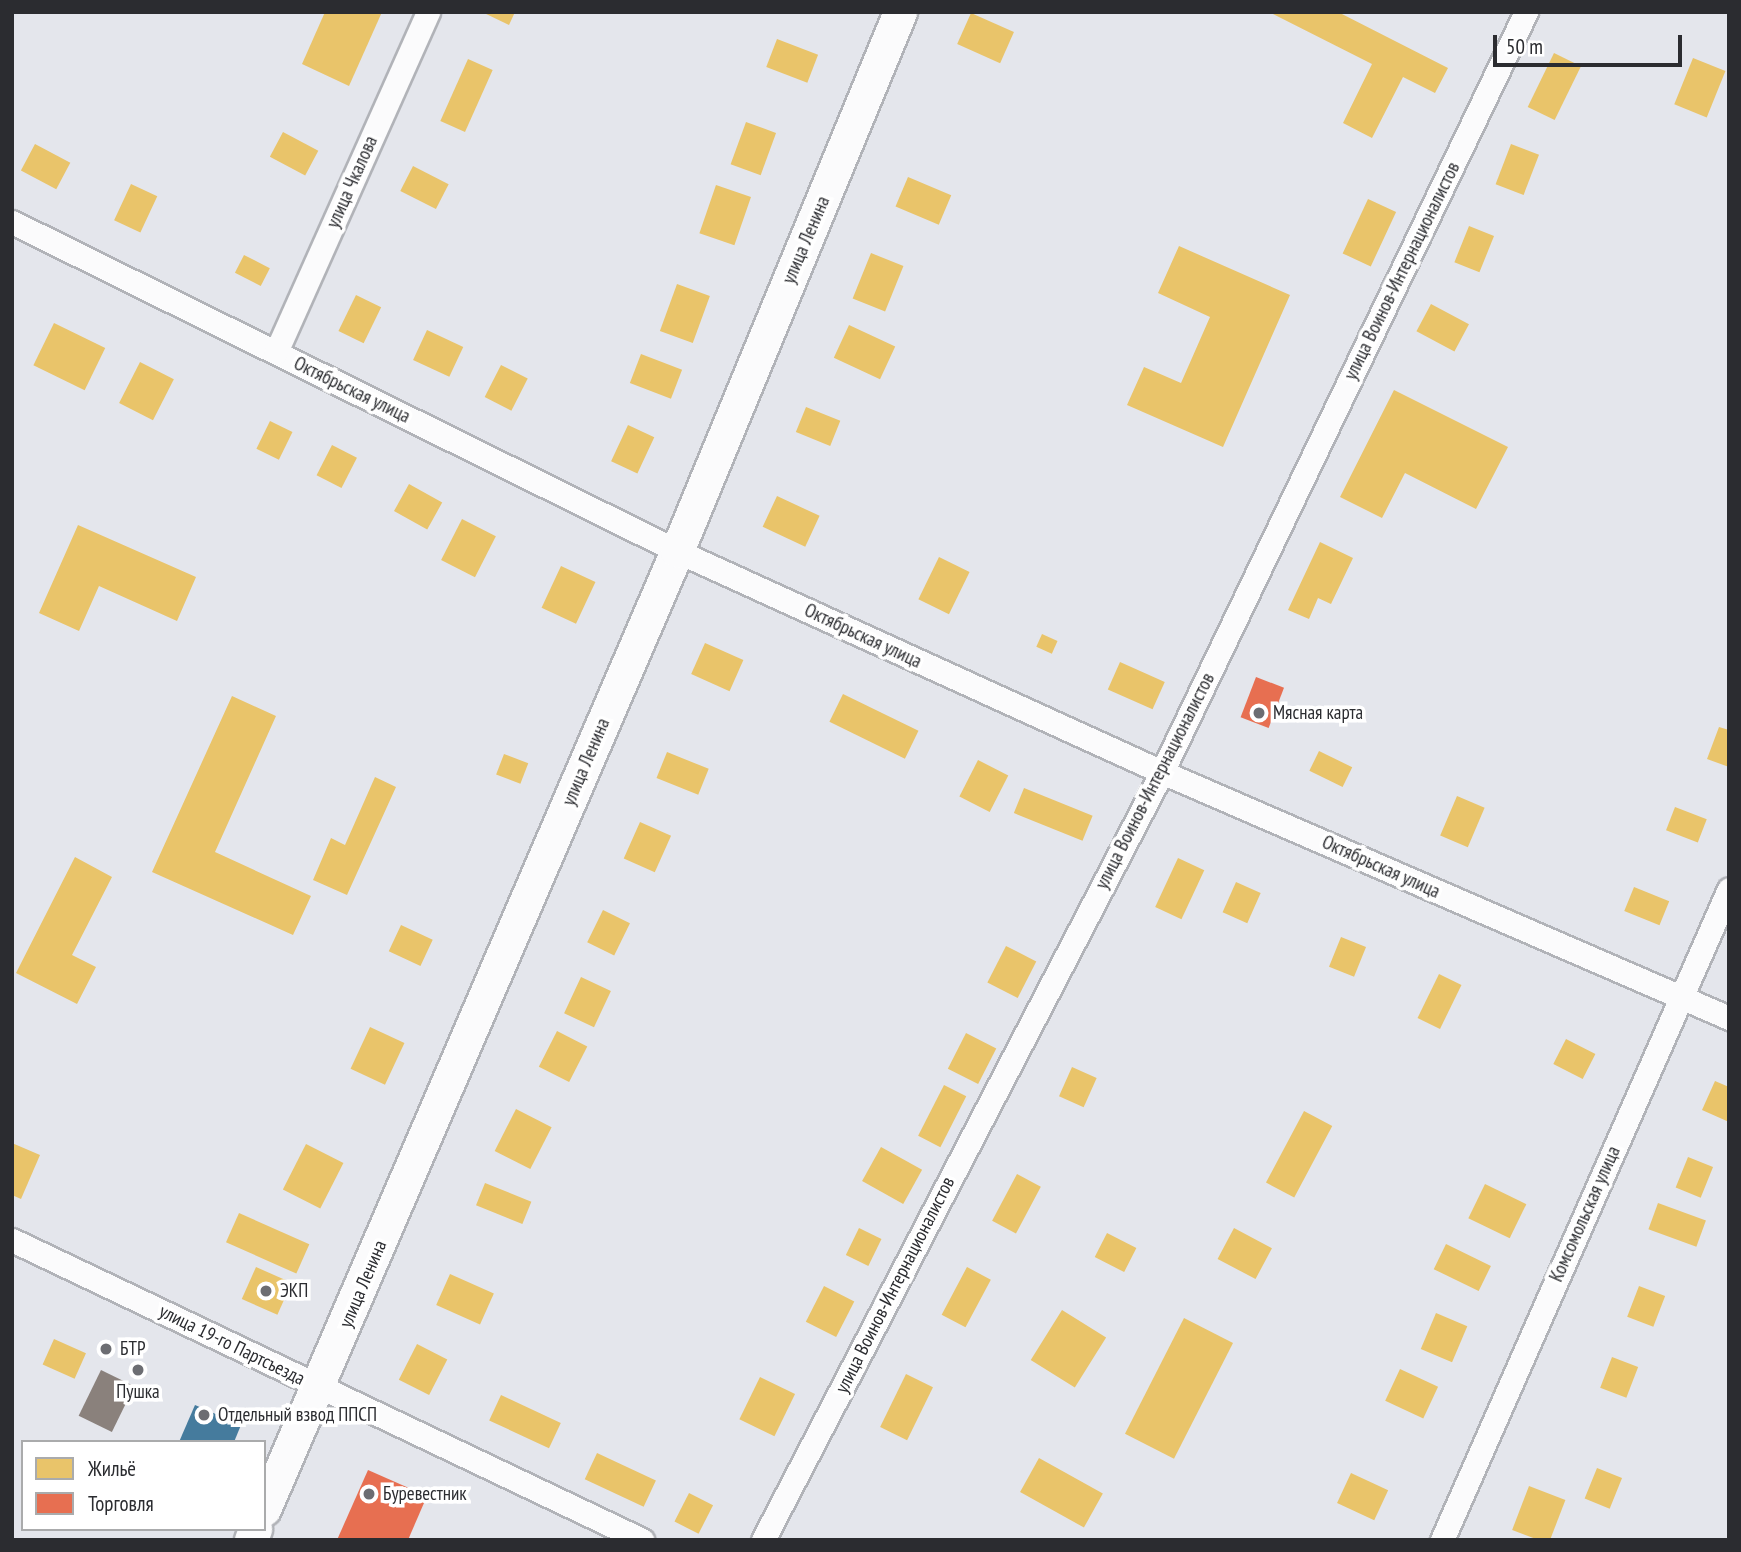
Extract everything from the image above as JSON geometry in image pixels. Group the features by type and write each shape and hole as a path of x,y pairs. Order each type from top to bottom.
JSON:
{"main road":[{"name":"улица Ленина","path":"266,1506 677,551 900,12"}],"street":[{"name":"улица Чкалова","path":"276,352 428,12"},
{"name":"улица Воинов-Интернационалистов","path":"763,1540 1162,772 1526,12"},
{"name":"Октябрьская улица","path":"12,222 677,551 1162,772 1729,1018"},
{"name":"Комсомольская улица","path":"1442,1540 1729,889"},
{"name":"улица 19-го Партсъезда","path":"12,1240 642,1540"}],"building: Жильё":[{"path":"325,12 382,12 349,86 302,64"},
{"path":"482,12 515,12 509,25"},
{"path":"1269,12 1338,12 1448,68 1435,93 1403,77 1372,138 1343,123 1372,64"},
{"path":"971,13 1014,32 1000,63 957,44"},
{"path":"777,39 818,55 807,83 766,67"},
{"path":"1554,53 1581,66 1555,120 1528,107"},
{"path":"1693,58 1725,71 1707,117 1674,104"},
{"path":"468,59 493,70 465,132 440,121"},
{"path":"746,122 776,133 761,175 731,164"},
{"path":"283,132 318,151 305,176 270,157"},
{"path":"35,144 70,163 56,189 21,170"},
{"path":"1511,144 1539,155 1524,195 1496,184"},
{"path":"413,166 449,184 436,209 400,191"},
{"path":"908,177 951,195 939,225 895,206"},
{"path":"131,184 157,196 140,233 114,220"},
{"path":"716,185 751,197 734,245 699,233"},
{"path":"1368,199 1396,212 1371,266 1343,253"},
{"path":"1469,226 1494,236 1479,272 1454,262"},
{"path":"1179,246 1290,295 1223,447 1127,405 1144,367 1181,383 1210,317 1158,293"},
{"path":"871,253 903,266 885,312 853,298"},
{"path":"244,255 270,268 261,286 235,273"},
{"path":"677,284 710,296 693,343 660,331"},
{"path":"356,295 381,307 364,343 338,331"},
{"path":"1431,304 1469,324 1454,352 1416,331"},
{"path":"54,323 105,348 85,390 33,365"},
{"path":"849,325 895,347 880,379 834,358"},
{"path":"427,330 463,347 449,377 413,360"},
{"path":"641,354 682,370 671,399 630,383"},
{"path":"140,362 174,379 153,420 119,403"},
{"path":"501,365 528,379 511,411 485,397"},
{"path":"1394,390 1508,447 1476,509 1405,473 1382,518 1340,497"},
{"path":"806,407 840,421 830,446 796,432"},
{"path":"270,421 292,432 279,460 256,449"},
{"path":"628,425 654,437 637,474 611,461"},
{"path":"332,445 357,458 342,488 317,475"},
{"path":"409,484 442,502 427,530 394,511"},
{"path":"777,496 820,516 805,547 763,527"},
{"path":"462,519 496,536 475,577 441,560"},
{"path":"78,525 196,577 177,621 99,586 79,631 39,613"},
{"path":"1320,542 1353,558 1331,604 1318,598 1309,619 1288,610"},
{"path":"939,557 970,572 949,614 918,599"},
{"path":"561,566 595,582 576,624 542,608"},
{"path":"1042,634 1058,641 1052,654 1036,647"},
{"path":"705,643 743,660 730,691 691,674"},
{"path":"1120,662 1165,682 1153,709 1108,689"},
{"path":"843,694 918,731 905,759 829,722"},
{"path":"232,696 276,716 215,852 311,896 293,935 152,872"},
{"path":"1719,727 1729,730 1729,767 1707,759"},
{"path":"1319,751 1352,767 1343,787 1309,771"},
{"path":"667,752 709,769 698,795 657,778"},
{"path":"504,754 528,763 520,784 496,775"},
{"path":"978,760 1008,775 990,812 959,797"},
{"path":"375,777 396,787 347,895 313,880 331,838 345,845"},
{"path":"1024,788 1093,816 1082,841 1014,813"},
{"path":"1457,796 1485,808 1468,847 1440,836"},
{"path":"1675,807 1707,819 1698,843 1666,830"},
{"path":"640,822 671,836 655,872 624,859"},
{"path":"75,857 112,877 72,955 96,967 77,1004 16,973"},
{"path":"1178,858 1204,870 1181,919 1155,907"},
{"path":"1236,882 1261,893 1247,923 1223,912"},
{"path":"1634,887 1669,901 1659,925 1624,911"},
{"path":"603,910 630,923 614,956 587,942"},
{"path":"401,925 433,940 420,966 389,951"},
{"path":"1341,937 1366,947 1354,977 1329,967"},
{"path":"1006,946 1036,961 1018,998 987,983"},
{"path":"1439,974 1461,985 1440,1029 1418,1018"},
{"path":"581,977 611,991 594,1027 564,1013"},
{"path":"370,1027 404,1043 385,1085 351,1069"},
{"path":"557,1031 587,1046 569,1082 539,1067"},
{"path":"966,1033 996,1048 978,1084 948,1069"},
{"path":"1566,1039 1595,1054 1583,1079 1553,1064"},
{"path":"1072,1067 1097,1078 1084,1107 1059,1096"},
{"path":"1715,1081 1729,1087 1729,1122 1702,1110"},
{"path":"944,1085 966,1096 940,1147 918,1136"},
{"path":"516,1109 552,1127 530,1169 495,1151"},
{"path":"1304,1111 1332,1126 1294,1198 1266,1183"},
{"path":"12,1143 40,1155 21,1199 12,1195"},
{"path":"306,1144 343,1163 320,1209 283,1189"},
{"path":"881,1147 922,1170 903,1204 862,1181"},
{"path":"1688,1157 1713,1167 1701,1198 1676,1188"},
{"path":"1017,1174 1041,1187 1016,1233 992,1221"},
{"path":"485,1183 531,1202 522,1224 476,1205"},
{"path":"1485,1184 1526,1204 1510,1238 1468,1218"},
{"path":"1658,1203 1706,1220 1696,1247 1648,1229"},
{"path":"239,1213 309,1244 296,1274 226,1242"},
{"path":"859,1228 881,1239 868,1266 846,1255"},
{"path":"1234,1228 1272,1248 1256,1279 1218,1259"},
{"path":"1107,1233 1136,1248 1124,1272 1095,1257"},
{"path":"1446,1244 1491,1266 1479,1291 1434,1269"},
{"name":"ЭКП","path":"256,1267 292,1283 277,1315 242,1299"},
{"path":"967,1267 991,1280 965,1327 942,1315"},
{"path":"450,1274 494,1294 480,1325 436,1305"},
{"path":"824,1286 854,1301 836,1337 806,1322"},
{"path":"1639,1286 1665,1296 1653,1327 1627,1317"},
{"path":"1062,1310 1106,1338 1075,1388 1031,1360"},
{"path":"1436,1313 1467,1326 1452,1362 1421,1349"},
{"path":"1184,1318 1233,1343 1174,1459 1125,1434"},
{"path":"54,1339 86,1353 75,1379 43,1365"},
{"path":"417,1344 447,1359 429,1395 399,1380"},
{"path":"1612,1357 1638,1367 1626,1398 1600,1388"},
{"path":"1400,1369 1438,1387 1423,1418 1385,1401"},
{"path":"906,1374 933,1387 907,1440 880,1427"},
{"path":"760,1377 795,1394 774,1436 739,1419"},
{"path":"501,1395 561,1423 549,1448 489,1420"},
{"path":"597,1453 656,1480 644,1507 585,1479"},
{"path":"1039,1458 1103,1493 1084,1528 1020,1492"},
{"path":"1597,1468 1622,1478 1610,1509 1585,1499"},
{"path":"1351,1473 1388,1490 1374,1520 1337,1503"},
{"path":"1529,1486 1565,1500 1550,1540 1539,1540 1512,1530"},
{"path":"689,1493 713,1505 699,1534 674,1522"}],"building: Торговля":[{"path":"1256,677 1284,688 1269,728 1241,717"},
{"path":"368,1470 427,1496 408,1540 337,1540"}],"building: Учреждения":[{"name":"Отдельный взвод ППСП","path":"195,1405 241,1425 235,1440 180,1440"}],"building: Промзона":[{"path":"101,1370 134,1386 112,1432 79,1416"}],"place":[{"name":"Мясная карта","path":"1259,713"},
{"name":"ЭКП","path":"266,1291"},
{"name":"БТР","path":"106,1349"},
{"name":"Пушка","path":"138,1370"},
{"name":"Отдельный взвод ППСП","path":"204,1415"},
{"name":"Буревестник","path":"369,1494"}]}
